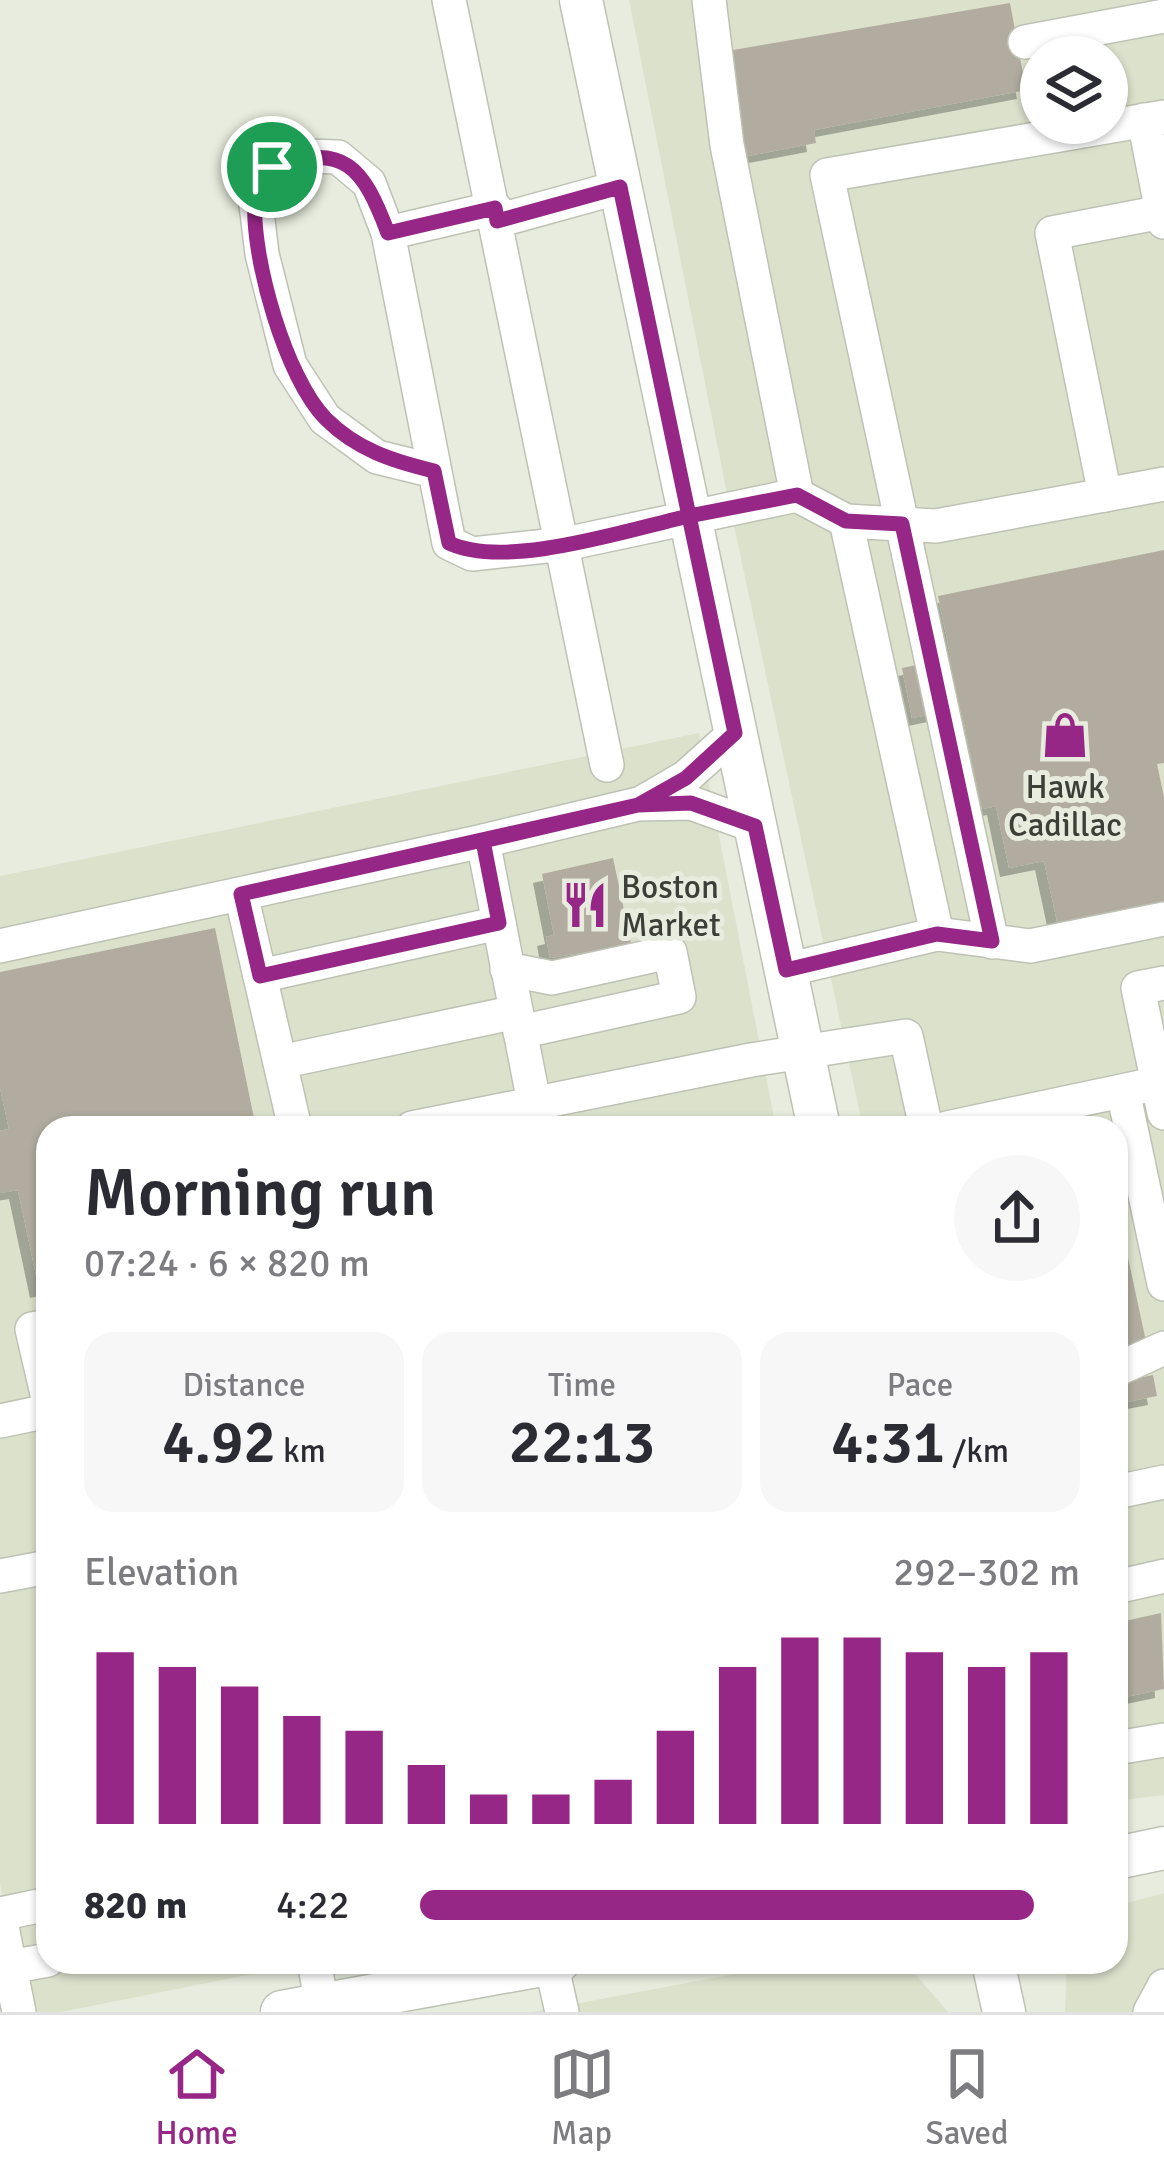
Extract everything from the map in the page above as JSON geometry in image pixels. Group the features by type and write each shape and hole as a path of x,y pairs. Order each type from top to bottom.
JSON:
{"main road":[{"path":"581,0 817,1116"},
{"path":"1128,1856 1164,1848"},
{"path":"303,2008 399,2001 510,1974"},
{"path":"996,1974 1004,2012"}],"lane":[{"path":"449,0 608,765"},
{"path":"709,0 727,145 797,495"},
{"path":"1057,36 1164,16"},
{"path":"992,941 826,175 1154,119 1163,217 1052,233 1106,495"},
{"path":"434,471 377,457 326,419 290,365 262,254 255,196 272,167 305,156 338,157 369,183 388,233 449,543 472,554 565,544 797,495 846,521 936,526 1164,484"},
{"path":"388,233 620,187"},
{"path":"846,521 937,934"},
{"path":"638,805 686,778 735,733"},
{"path":"0,946 638,805 691,803 755,826"},
{"path":"483,841 536,1115 803,1051 906,1036 923,1116"},
{"path":"241,894 292,1116"},
{"path":"786,970 937,934 1030,946 1164,919"},
{"path":"260,976 499,923"},
{"path":"280,1062 680,998 670,952 552,978 507,969"},
{"path":"1025,1116 1123,1091 1162,1093 1138,988 1164,983"},
{"path":"1123,1091 1164,1284"},
{"path":"1128,1367 1164,1348"},
{"path":"0,1421 36,1414"},
{"path":"1128,1490 1164,1482"},
{"path":"0,1576 36,1569"},
{"path":"1128,1584 1164,1576"},
{"path":"1128,1746 1164,1741"},
{"path":"20,2012 0,1915 36,1907"},
{"path":"10,1967 36,1962"},
{"path":"303,2008 311,1974"},
{"path":"557,1974 562,2012"},
{"path":"1150,2012 1164,1987"}],"shaded area":[{"path":"629,0 1164,0 1164,1795 1128,1800 1128,1116 860,1116 724,479"},
{"path":"699,733 774,1116 36,1116 36,1974 252,1974 61,2012 25,2012 0,1883 0,876"},
{"path":"1164,1893 1164,2012 1065,2012 1067,1974 1128,1974 1128,1903"},
{"path":"735,1974 913,1974 948,2012 532,2012"}],"building":[{"path":"1010,3 1020,57 1020,91 814,130 816,143 747,156 727,51"},
{"name":"Hawk Cadillac","path":"1164,550 1164,763 1157,764 1164,797 1164,905 1058,926 1044,861 1009,868 996,806 982,809 961,708 912,718 902,668 951,658 938,596"},
{"name":"Boston Market","path":"613,858 631,943 613,947 615,955 600,959 598,950 550,958 546,937 554,935 542,874"},
{"path":"215,928 254,1116 36,1116 36,1275 18,1190 0,1193 0,1131 9,1129 0,1087 0,972"},
{"path":"1128,1258 1147,1346 1128,1354"},
{"path":"1153,1375 1157,1396 1128,1402 1128,1380"},
{"path":"1161,1613 1164,1689 1128,1696 1128,1620"}],"place":[{"name":"Hawk Cadillac","path":"1065,735"},
{"name":"Boston Market","path":"585,905"}],"route":[{"path":"272,167 255,196 262,254 290,365 326,419 377,457 434,471 449,543 472,554 565,544 689,516 735,733 686,778 638,805 483,841 499,923 260,976 241,894 638,805 691,803 755,826 786,970 937,934 992,941 902,524 846,521 797,495 689,516 620,187 497,221 495,208 388,233 369,183 338,157 305,156 272,167"}]}
